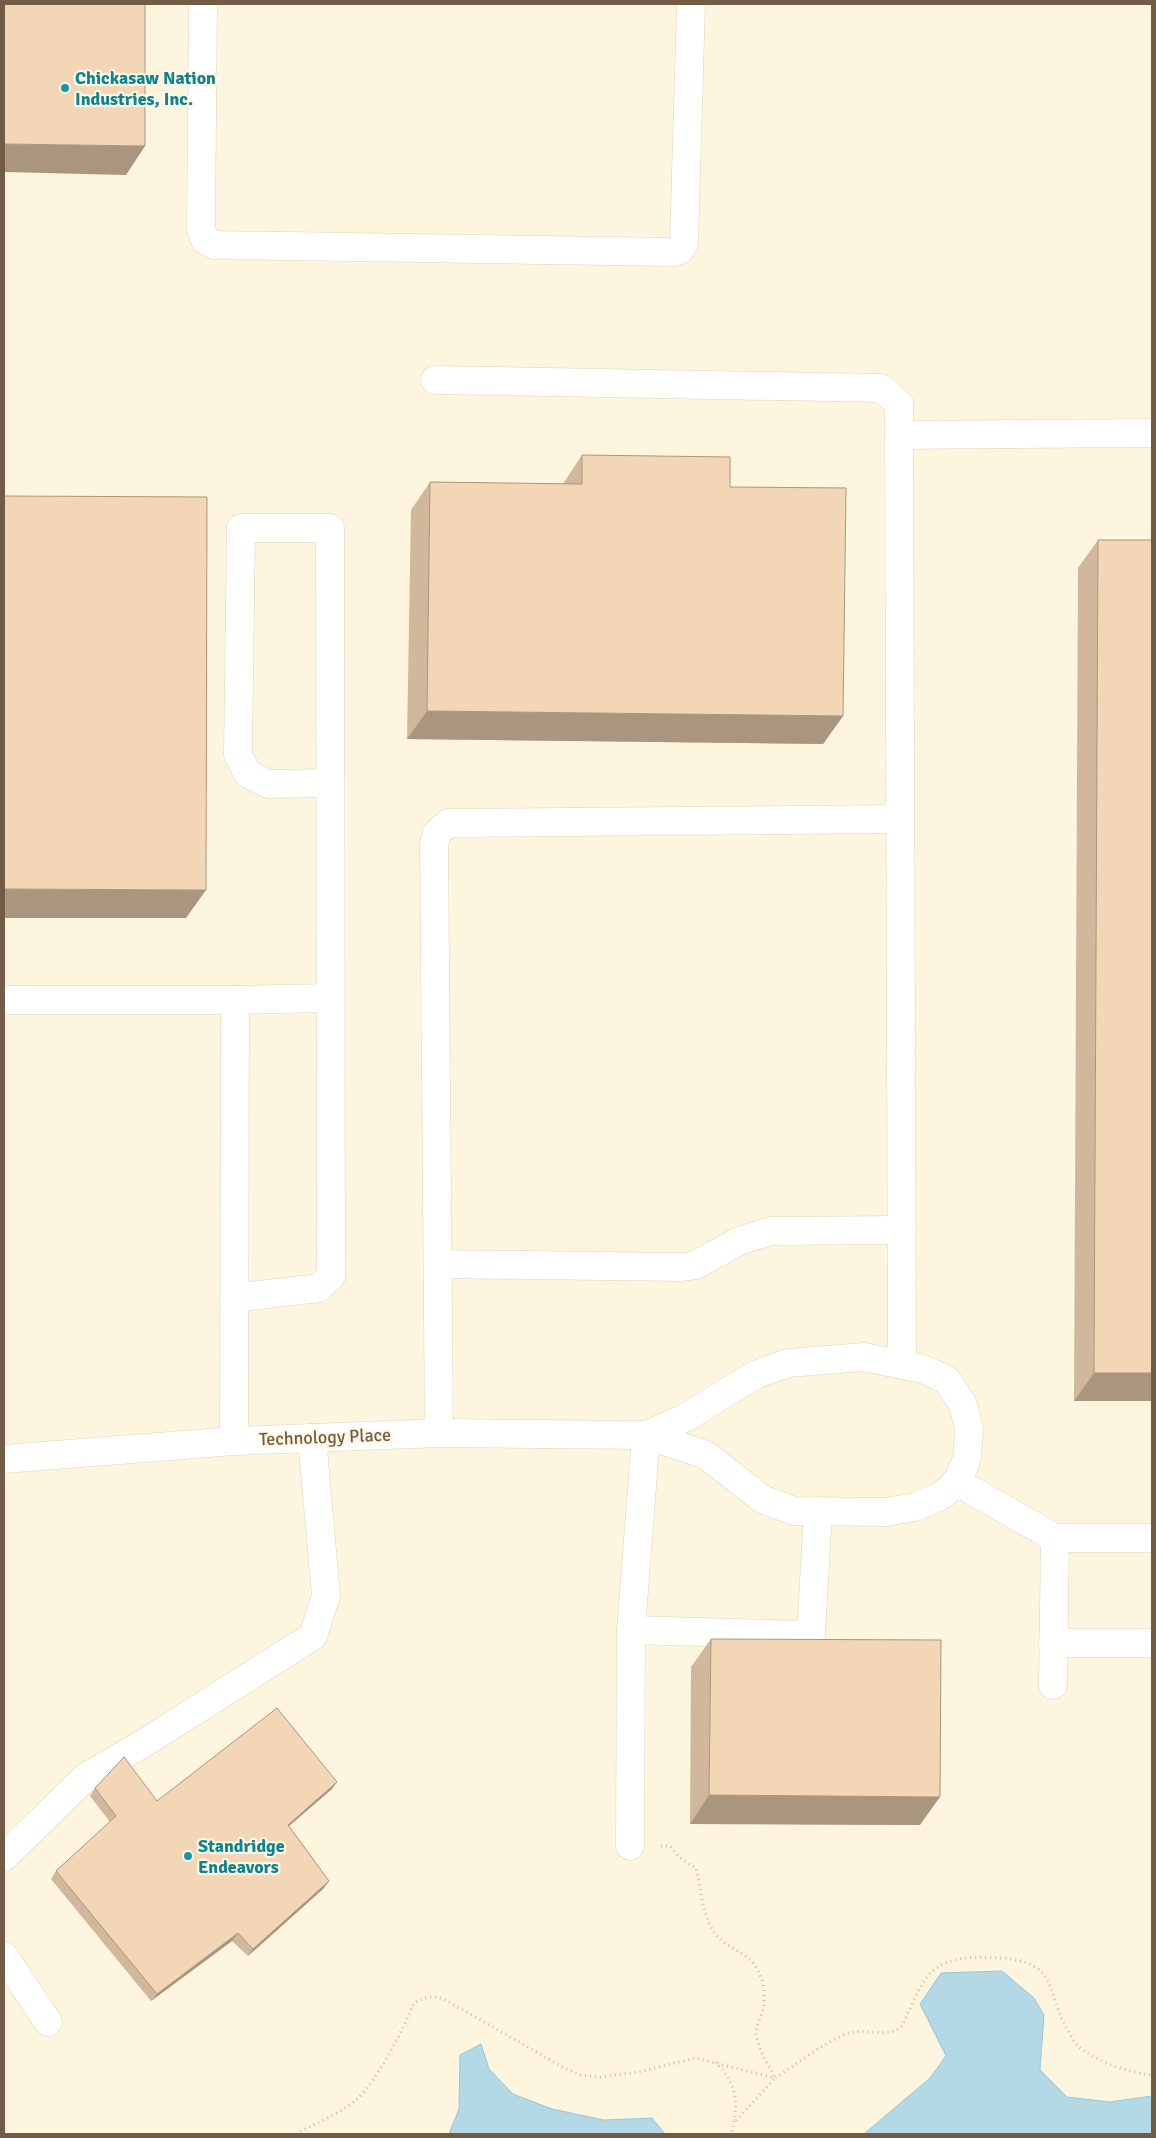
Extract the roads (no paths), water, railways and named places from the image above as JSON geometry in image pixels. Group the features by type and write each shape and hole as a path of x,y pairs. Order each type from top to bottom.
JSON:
{"street":[{"path":"203,4 201,229 205,240 214,245 674,252 680,250 684,243 690,4"},
{"path":"436,380 881,388 899,404 902,1365"},
{"path":"899,435 1152,433"},
{"path":"234,1298 319,1288 331,1276 330,528 241,528 238,755 248,774 268,784 330,783"},
{"path":"439,1433 434,844 436,833 448,823 900,819"},
{"path":"4,1000 330,998"},
{"path":"234,1440 235,1000"},
{"path":"438,1264 682,1267 696,1265 739,1241 771,1231 902,1230"},
{"name":"Technology Place","path":"4,1459 234,1440 439,1433 646,1435 706,1456 762,1499 794,1511 886,1512 915,1507 941,1496 957,1482 967,1459 969,1429 963,1405 947,1380 923,1369 864,1356 788,1363 755,1375 685,1418 646,1435"},
{"path":"630,1846 631,1630 646,1435"},
{"path":"4,1857 86,1777 144,1743 313,1636 326,1596 312,1438"},
{"path":"957,1482 1054,1538 1152,1538"},
{"path":"631,1630 811,1635 818,1511"},
{"path":"1053,1684 1054,1538"},
{"path":"1053,1643 1152,1643"},
{"path":"4,1956 48,2022"}],"water":[{"path":"1002,1971 1034,1998 1044,2015 1040,2070 1067,2097 1110,2102 1152,2096 1152,2134 864,2134 930,2078 946,2056 920,2004 941,1973"},
{"path":"481,2044 489,2069 513,2094 552,2109 604,2120 652,2118 665,2134 449,2134 459,2109 460,2055"}],"place":[{"name":"Chickasaw Nation Industries, Inc.","path":"65,88"},
{"name":"Standridge Endeavors","path":"188,1856"}]}
